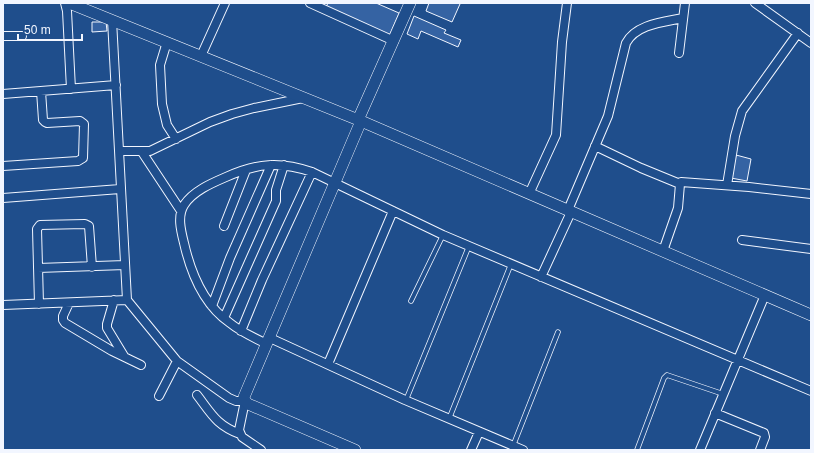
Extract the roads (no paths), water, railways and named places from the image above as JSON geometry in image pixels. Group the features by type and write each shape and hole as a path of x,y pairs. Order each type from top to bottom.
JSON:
{"street":[{"path":"64,3 67,11 71,89"},
{"path":"69,3 360,121 811,315"},
{"path":"200,56 225,3"},
{"path":"310,3 325,6 394,41"},
{"path":"240,434 239,430 245,401 244,397 410,3"},
{"path":"529,194 556,135 562,42 567,3"},
{"path":"679,53 685,3"},
{"path":"755,3 811,43"},
{"path":"542,277 608,116 626,43 630,36 637,31 652,25 683,18"},
{"path":"112,20 127,300 177,361 229,398 236,401 245,401 248,404 355,450"},
{"path":"727,185 742,111 798,34"},
{"path":"3,36 22,36"},
{"path":"167,42 160,65 162,104 167,125 176,139"},
{"path":"3,94 116,85"},
{"path":"3,166 78,161 83,158 84,124 80,121 44,122 41,91"},
{"path":"118,151 142,152 155,150 210,122 232,114 303,98"},
{"path":"595,146 641,168 680,184"},
{"path":"142,152 181,211"},
{"path":"212,306 230,258 271,165"},
{"path":"523,450 449,420 328,364 241,331 224,318 212,306 198,286 181,231 181,211 184,204 194,194 232,174 271,165 297,167 312,172 393,212 469,246 811,391"},
{"path":"224,318 276,201 276,190 284,165"},
{"path":"224,226 246,170"},
{"path":"241,331 262,280 312,172"},
{"path":"680,184 684,181 811,194"},
{"path":"663,251 678,208 680,184"},
{"path":"3,198 120,189"},
{"path":"328,364 393,212"},
{"path":"39,304 37,230 40,225 85,224 89,226 92,267"},
{"path":"742,240 811,249"},
{"path":"38,268 125,266"},
{"path":"700,450 765,295"},
{"path":"114,300 107,328 124,357"},
{"path":"3,305 127,300"},
{"path":"70,303 63,316 65,323 108,349 141,365"},
{"path":"159,396 177,361"},
{"path":"196,395 211,415 224,427 240,434 261,450"},
{"path":"715,413 764,433 765,438 760,450"},
{"path":"471,450 479,432"}],"lane":[{"path":"411,301 444,235"},
{"path":"405,400 469,246"},
{"path":"449,420 511,264"},
{"path":"513,446 558,332"},
{"path":"637,450 664,378 667,375 723,394"}]}
